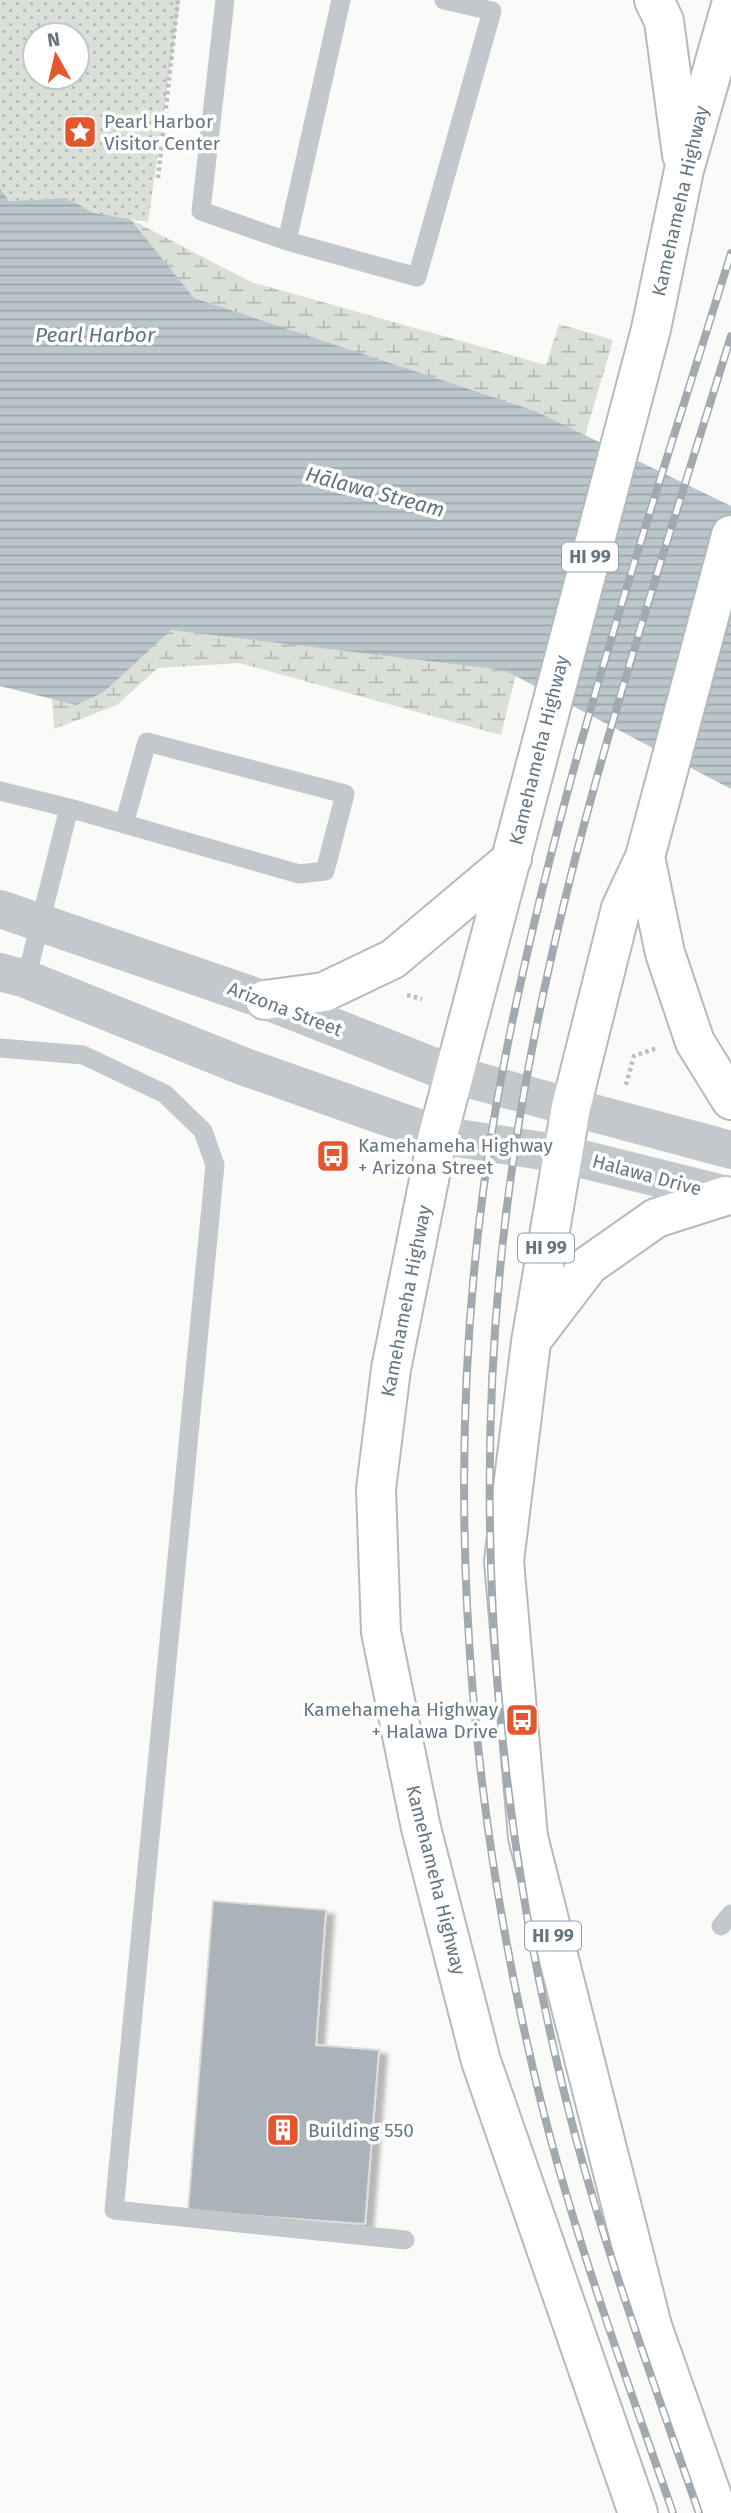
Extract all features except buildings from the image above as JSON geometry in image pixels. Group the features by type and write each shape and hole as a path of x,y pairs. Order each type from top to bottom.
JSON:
{"main road":[{"path":"654,0 664,21 684,170"},
{"name":"Kamehameha Highway","path":"638,2513 481,2061 421,1828 381,1632 376,1489 391,1368 438,1135 651,329 684,170 731,5"},
{"name":"HI 99","path":"718,2513 652,2326 528,1837 504,1561 531,1342 571,1107 621,908 645,858 731,535"},
{"path":"645,858 665,953 695,1042 731,1100"},
{"path":"265,1000 324,992 393,958 512,859"},
{"path":"531,1342 589,1265 656,1217 728,1196"}],"street":[{"name":"Arizona Street","path":"0,909 265,1000 455,1075 571,1107"},
{"path":"13,976 245,1067 438,1135 562,1154"},
{"path":"571,1107 731,1150"},
{"name":"Halawa Drive","path":"562,1154 728,1196"}],"lane":[{"path":"225,0 201,211 287,241 417,277 492,12 444,0"},
{"path":"287,241 341,0"},
{"path":"0,791 299,874 325,871 345,794 147,742 124,824"},
{"path":"13,976 41,921 69,808"},
{"path":"0,1048 83,1055 165,1094 203,1131 215,1165 114,2210 405,2240"}],"path":[{"path":"158,178 178,0"},
{"path":"622,1052 634,1056 667,1045"},
{"path":"624,1093 634,1056"}],"green space":[{"name":"Pearl Harbor Visitor Center","path":"0,0 180,0 148,222 94,213 66,198 9,201 0,188"},
{"path":"130,219 251,282 546,365 559,324 613,340 567,497 81,267"},
{"path":"543,564 501,735 239,663 158,668 117,705 54,729 52,697 113,663 134,606"}],"water":[{"path":"0,188 9,201 66,198 94,213 130,219 194,298 535,411 731,506 731,789 504,670 171,630 104,692 76,705 0,686"}],"railway":[{"path":"673,2513 570,2206 541,2102 514,1980 492,1857 477,1732 467,1607 464,1482 468,1356 478,1231 496,1107 517,998 542,890 600,677 731,253"},
{"path":"699,2513 594,2202 565,2096 538,1976 517,1854 502,1731 493,1608 490,1485 493,1361 503,1238 520,1116 538,1017 560,918 612,723 731,336"}],"place":[{"name":"Pearl Harbor Visitor Center","path":"80,132"},
{"name":"Kamehameha Highway + Arizona Street","path":"333,1156"},
{"name":"Kamehameha Highway + Halawa Drive","path":"522,1720"},
{"name":"Building 550","path":"283,2130"}],"water label":[{"name":"Pearl Harbor","path":"95,335"},
{"name":"Hālawa Stream","path":"375,492"}]}
